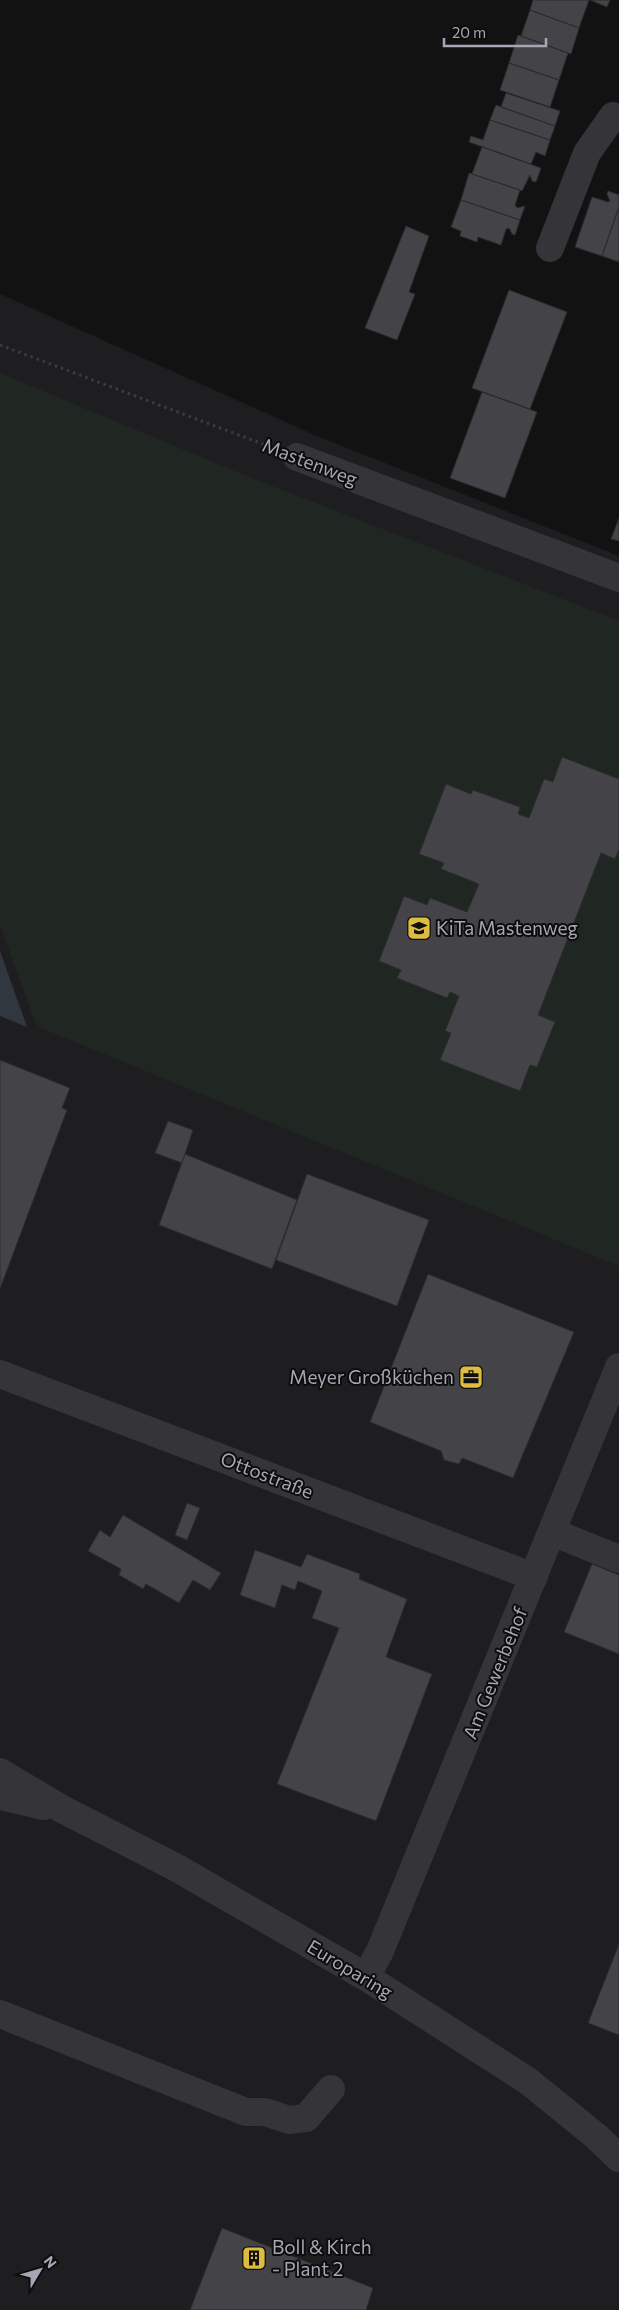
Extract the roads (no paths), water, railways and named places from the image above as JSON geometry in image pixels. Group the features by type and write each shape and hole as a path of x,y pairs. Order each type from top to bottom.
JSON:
{"street":[{"path":"550,248 587,153 617,117"},
{"name":"Mastenweg","path":"297,457 619,578"},
{"name":"Am Gewerbehof","path":"366,1977 380,1951 619,1367"},
{"name":"Ottostraße","path":"0,1374 534,1577"},
{"path":"552,1532 619,1559"},
{"name":"Europaring","path":"0,1772 62,1809 177,1868 366,1977 528,2080 597,2137 619,2158"},
{"name":"Europaring","path":"0,1796 62,1809"},
{"path":"0,2014 246,2112 265,2112 289,2120 306,2118 331,2089"}],"place":[{"name":"KiTa Mastenweg","path":"419,928"},
{"name":"Meyer Großküchen","path":"471,1377"},
{"name":"Boll & Kirch - Plant 2","path":"254,2258"}]}
